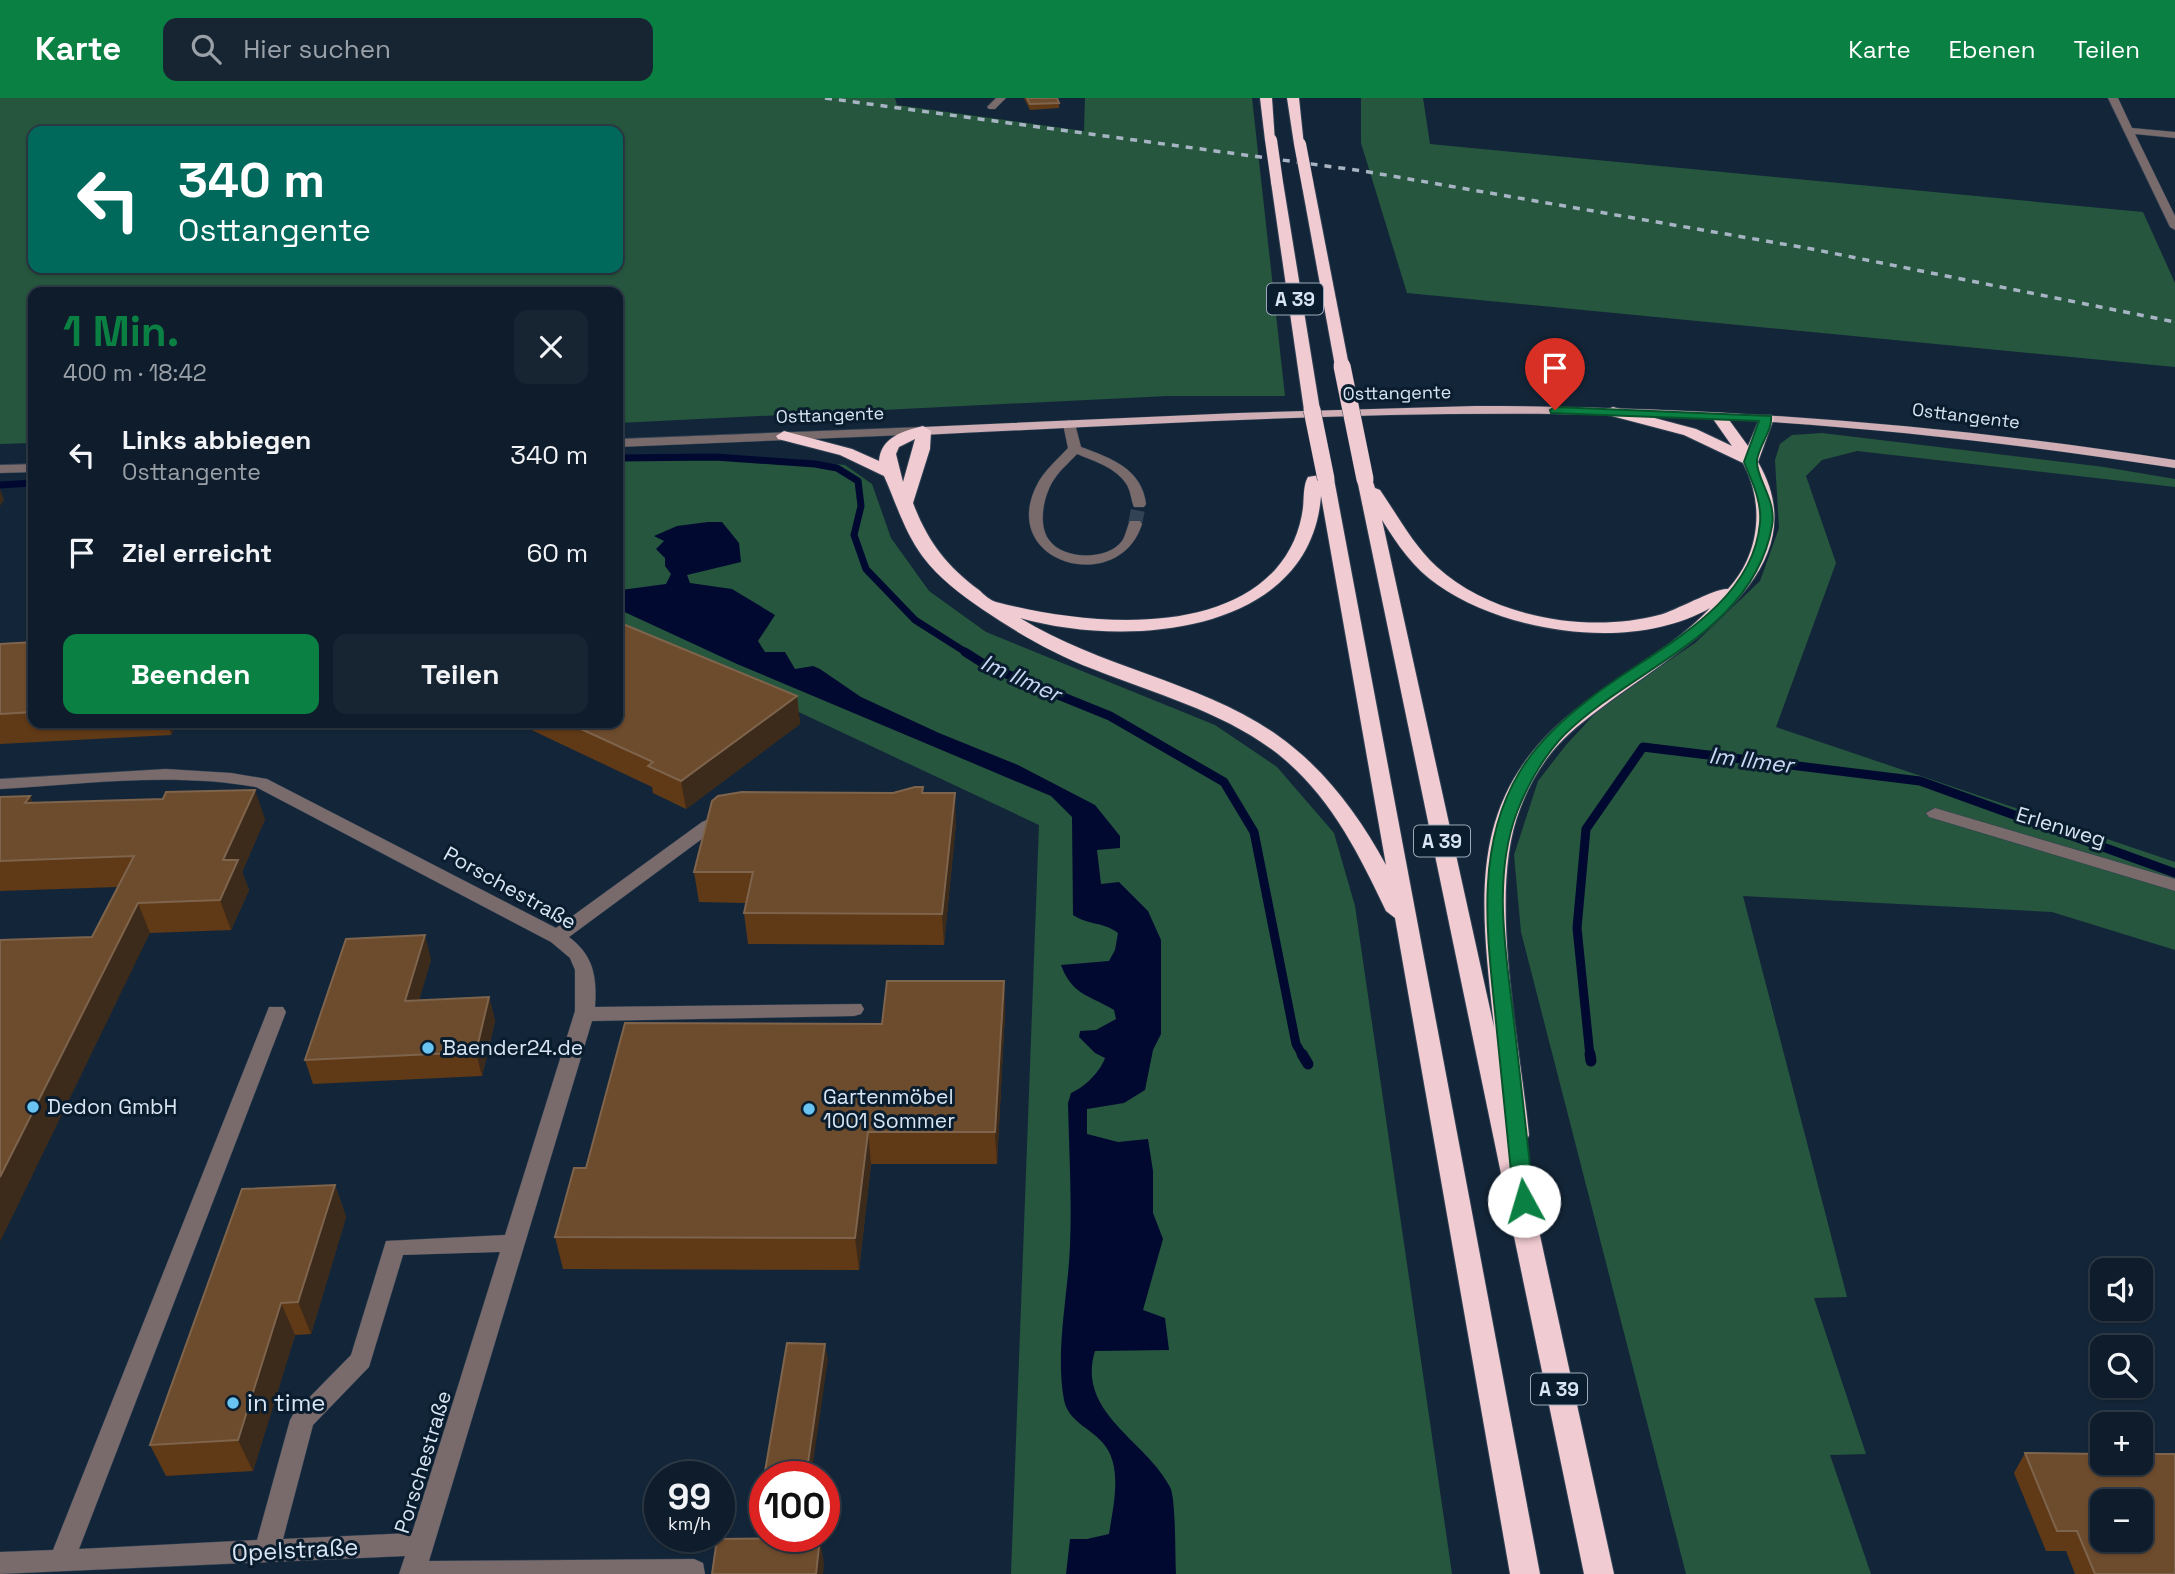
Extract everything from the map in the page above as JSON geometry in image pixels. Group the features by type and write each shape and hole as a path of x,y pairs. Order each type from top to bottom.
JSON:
{"highway":[{"name":"A 39","path":"1266,98 1312,410 1311,459 1320,480 1409,938 1525,1574"},
{"name":"A 39","path":"1293,98 1365,478 1599,1574"},
{"path":"1612,412 1690,432 1718,443 1751,462"},
{"path":"1520,1205 1524,1201 1494,918 1499,845 1526,774 1558,733 1595,701 1690,638 1725,606 1747,575 1759,550 1766,523 1765,497 1751,462 1719,416"},
{"path":"1751,462 1766,418"},
{"path":"905,502 922,449 923,431 900,439 889,448 890,472 905,502 911,525 925,550 942,570 1026,631 1058,647 1206,705 1250,727 1289,753 1329,791 1362,837 1409,938"},
{"path":"785,436 846,452 890,472"},
{"path":"1365,478 1414,554 1442,581 1485,604 1534,618 1602,626 1673,620 1713,600 1747,575"},
{"path":"980,599 1036,616 1121,626 1187,619 1234,605 1273,581 1292,559 1303,542 1320,480"}],"main road":[{"name":"Osttangente","path":"923,431 1441,411 1612,412 1766,418 1919,430 2175,464"}],"street":[{"path":"992,107 1001,98"},
{"path":"2113,98 2175,227"},
{"path":"2129,131 2175,135"},
{"path":"1069,424 1075,449"},
{"name":"Osttangente","path":"623,443 923,431"},
{"path":"1075,449 1105,460 1128,477 1140,491 1139,504"},
{"path":"1075,449 1052,471 1040,495 1038,533 1044,544 1069,556 1099,558 1116,553 1126,545 1135,524"},
{"path":"0,469 28,468"},
{"name":"Porschestraße","path":"0,785 192,775 234,777 261,783 578,951 587,976 584,1014 413,1573"},
{"name":"Erlenweg","path":"1935,813 2175,885"},
{"path":"556,937 708,826 740,815"},
{"path":"584,1014 854,1009"},
{"path":"61,1561 276,1012"},
{"path":"267,1552 302,1420 360,1360 394,1247 513,1243"},
{"name":"Opelstraße","path":"0,1564 422,1544"},
{"path":"413,1573 694,1571"}],"green space":[{"path":"0,98 895,98 897,105 1084,131 1085,98 1252,98 1285,396 1168,396 623,423 623,287 28,287 28,443 0,444"},
{"path":"1361,98 1423,98 1430,144 2143,212 2175,283 2175,367 1407,293 1361,143"},
{"path":"1822,433 2104,467 2175,479 2175,487 1857,451 1822,460 1806,476 1836,563 1776,727 2175,862 2175,950 2052,912 1743,896 1847,1297 1814,1298 1866,1454 1830,1455 1871,1574 1686,1574 1521,932 1514,855 1538,781 1566,745 1602,706 1695,643 1760,581 1779,528 1775,460 1780,444 1792,435"},
{"path":"791,459 845,465 872,484 891,538 929,591 986,632 1215,725 1277,767 1334,833 1355,906 1452,1574 1011,1574 1039,825 623,629 623,460"}],"water":[{"path":"722,522 739,543 741,562 687,575 690,583 732,589 775,615 758,641 765,652 785,652 795,669 813,666 820,669 861,697 1018,765 1095,805 1120,836 1120,848 1097,850 1101,884 1119,882 1148,911 1161,940 1161,1034 1153,1050 1145,1090 1124,1103 1087,1109 1087,1134 1118,1142 1148,1139 1153,1171 1153,1213 1163,1239 1143,1310 1165,1318 1169,1350 1095,1351 1092,1373 1095,1392 1104,1409 1159,1470 1170,1487 1176,1574 1066,1574 1070,1539 1087,1539 1109,1534 1115,1486 1109,1451 1070,1413 1064,1400 1062,1381 1061,1342 1071,1228 1068,1103 1071,1093 1091,1079 1105,1058 1095,1053 1079,1037 1080,1031 1096,1030 1116,1019 1114,1010 1070,983 1061,965 1109,961 1115,950 1118,933 1073,915 1072,817 1051,796 737,664 623,611 623,590 666,584 671,574 665,566 665,558 656,549 664,541 654,536 677,526"}],"building":[{"path":"1027,98 1057,98 1059,103 1030,104"},
{"path":"623,624 797,696 681,781 648,766 653,762 579,728 623,728"},
{"path":"28,642 28,712 0,714 0,644"},
{"path":"923,787 922,793 955,793 942,914 744,913 753,872 694,872 712,801 718,796 742,792 893,793"},
{"path":"255,790 223,860 238,860 220,900 138,903 0,1177 0,940 92,937 134,856 0,861 0,797 30,796 25,803 163,799 166,792"},
{"path":"425,935 405,1001 489,997 476,1052 305,1060 346,939"},
{"path":"887,981 1004,981 995,1132 868,1132 855,1238 555,1237 574,1168 586,1168 625,1023 882,1024"},
{"name":"in time","path":"335,1185 298,1302 281,1303 238,1440 150,1445 242,1189"},
{"path":"787,1343 825,1344 808,1461 767,1461"},
{"path":"2025,1453 2090,1454 2090,1475 2153,1475 2153,1454 2175,1454 2175,1574 2095,1574 2077,1531 2057,1531"},
{"path":"735,1539 749,1539 749,1552 818,1552 816,1574 712,1574 715,1552 735,1552"}],"waterway":[{"name":"Im Ilmer","path":"623,458 715,457 837,468 858,481 861,506 854,535 866,569 915,620 967,653"},
{"name":"Im Ilmer","path":"0,485 28,483"},
{"name":"Im Ilmer","path":"965,652 987,666 1110,716 1224,782 1254,832 1296,1044 1303,1056"},
{"name":"Im Ilmer","path":"1590,1056 1577,928 1586,829 1643,747 1920,781 2175,873"},
{"name":"Im Ilmer","path":"1302,1054 1308,1064"},
{"name":"Im Ilmer","path":"1590,1054 1591,1061"}],"tunnel":[{"path":"1135,524 1139,504"}],"railway":[{"path":"825,98 1363,171 1812,249 2175,322"}],"place":[{"name":"Baender24.de","path":"428,1048"},
{"name":"Dedon GmbH","path":"33,1107"},
{"name":"Gartenmöbel 1001 Sommer","path":"809,1109"},
{"name":"in time","path":"233,1403"}],"route":[{"path":"1524,1201 1494,918 1499,845 1509,813 1526,774 1558,733 1595,701 1690,638 1725,606 1747,575 1759,550 1766,523 1765,497 1751,462 1766,418 1555,410"}]}
